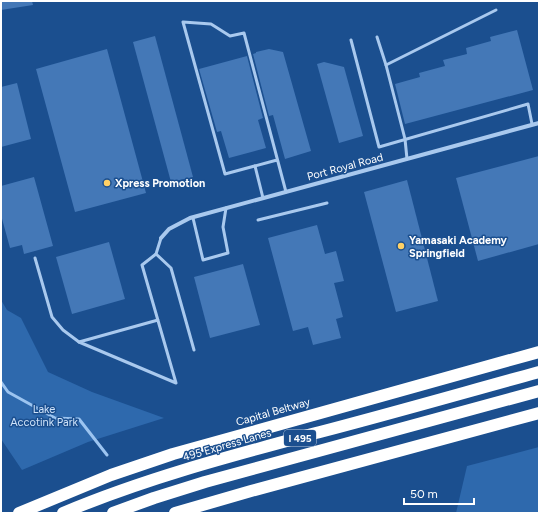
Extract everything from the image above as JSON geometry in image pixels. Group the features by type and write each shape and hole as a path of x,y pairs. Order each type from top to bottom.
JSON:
{"highway":[{"name":"Capital Beltway","path":"19,513 111,475 174,454 539,352"},
{"name":"495 Express Lanes","path":"63,513 175,473 539,372"},
{"name":"I 495","path":"113,513 154,498 212,481 539,391"},
{"path":"175,513 539,413"},
{"path":"471,431 539,420"}],"street":[{"name":"Port Royal Road","path":"162,238 170,228 193,218 539,123"}],"lane":[{"path":"386,65 496,10"},
{"path":"277,160 224,174 183,22 211,24 230,36 244,33 286,192"},
{"path":"377,37 386,65 405,140 407,159"},
{"path":"351,40 379,147 528,104 532,124"},
{"path":"255,166 263,198"},
{"path":"258,220 327,203"},
{"path":"193,218 203,260 228,253 223,227 226,208"},
{"path":"35,258 52,317 63,330 78,342 176,383 142,265 156,254 162,238"},
{"path":"156,254 171,268 194,350"},
{"path":"78,342 158,320"}],"green space":[{"name":"Lake Accotink Park","path":"1,300 7,310 21,318 48,372 92,392 164,418 88,442 22,470 1,439"},
{"path":"539,447 539,513 456,513 467,466"}],"building":[{"path":"1,1 32,1 33,5 1,10"},
{"path":"517,30 533,90 405,124 395,84 420,77 419,73 445,66 443,60 467,54 466,48 491,41 490,37"},
{"path":"155,36 193,177 171,182 133,42"},
{"path":"107,49 146,193 75,212 36,69"},
{"path":"269,49 283,52 311,151 285,159 273,115 269,116 253,54"},
{"path":"247,56 263,118 258,120 266,148 229,158 221,131 217,132 199,69"},
{"path":"324,62 344,67 363,136 339,143 317,64"},
{"path":"17,83 31,139 1,147 1,87"},
{"path":"539,156 539,244 478,261 456,178"},
{"path":"34,177 53,246 24,254 22,245 10,248 1,215 1,186"},
{"name":"Yamasaki Academy Springfield","path":"407,180 438,301 396,312 364,192"},
{"path":"317,225 325,254 336,251 344,281 334,283 343,317 336,319 341,338 313,345 308,327 293,331 268,238"},
{"path":"109,242 125,299 72,314 56,257"},
{"path":"243,264 260,325 210,338 194,277"}],"waterway":[{"path":"1,382 8,392 55,418 79,419 107,455"}],"place":[{"name":"Xpress Promotion","path":"107,183"},
{"name":"Yamasaki Academy Springfield","path":"401,246"}]}
